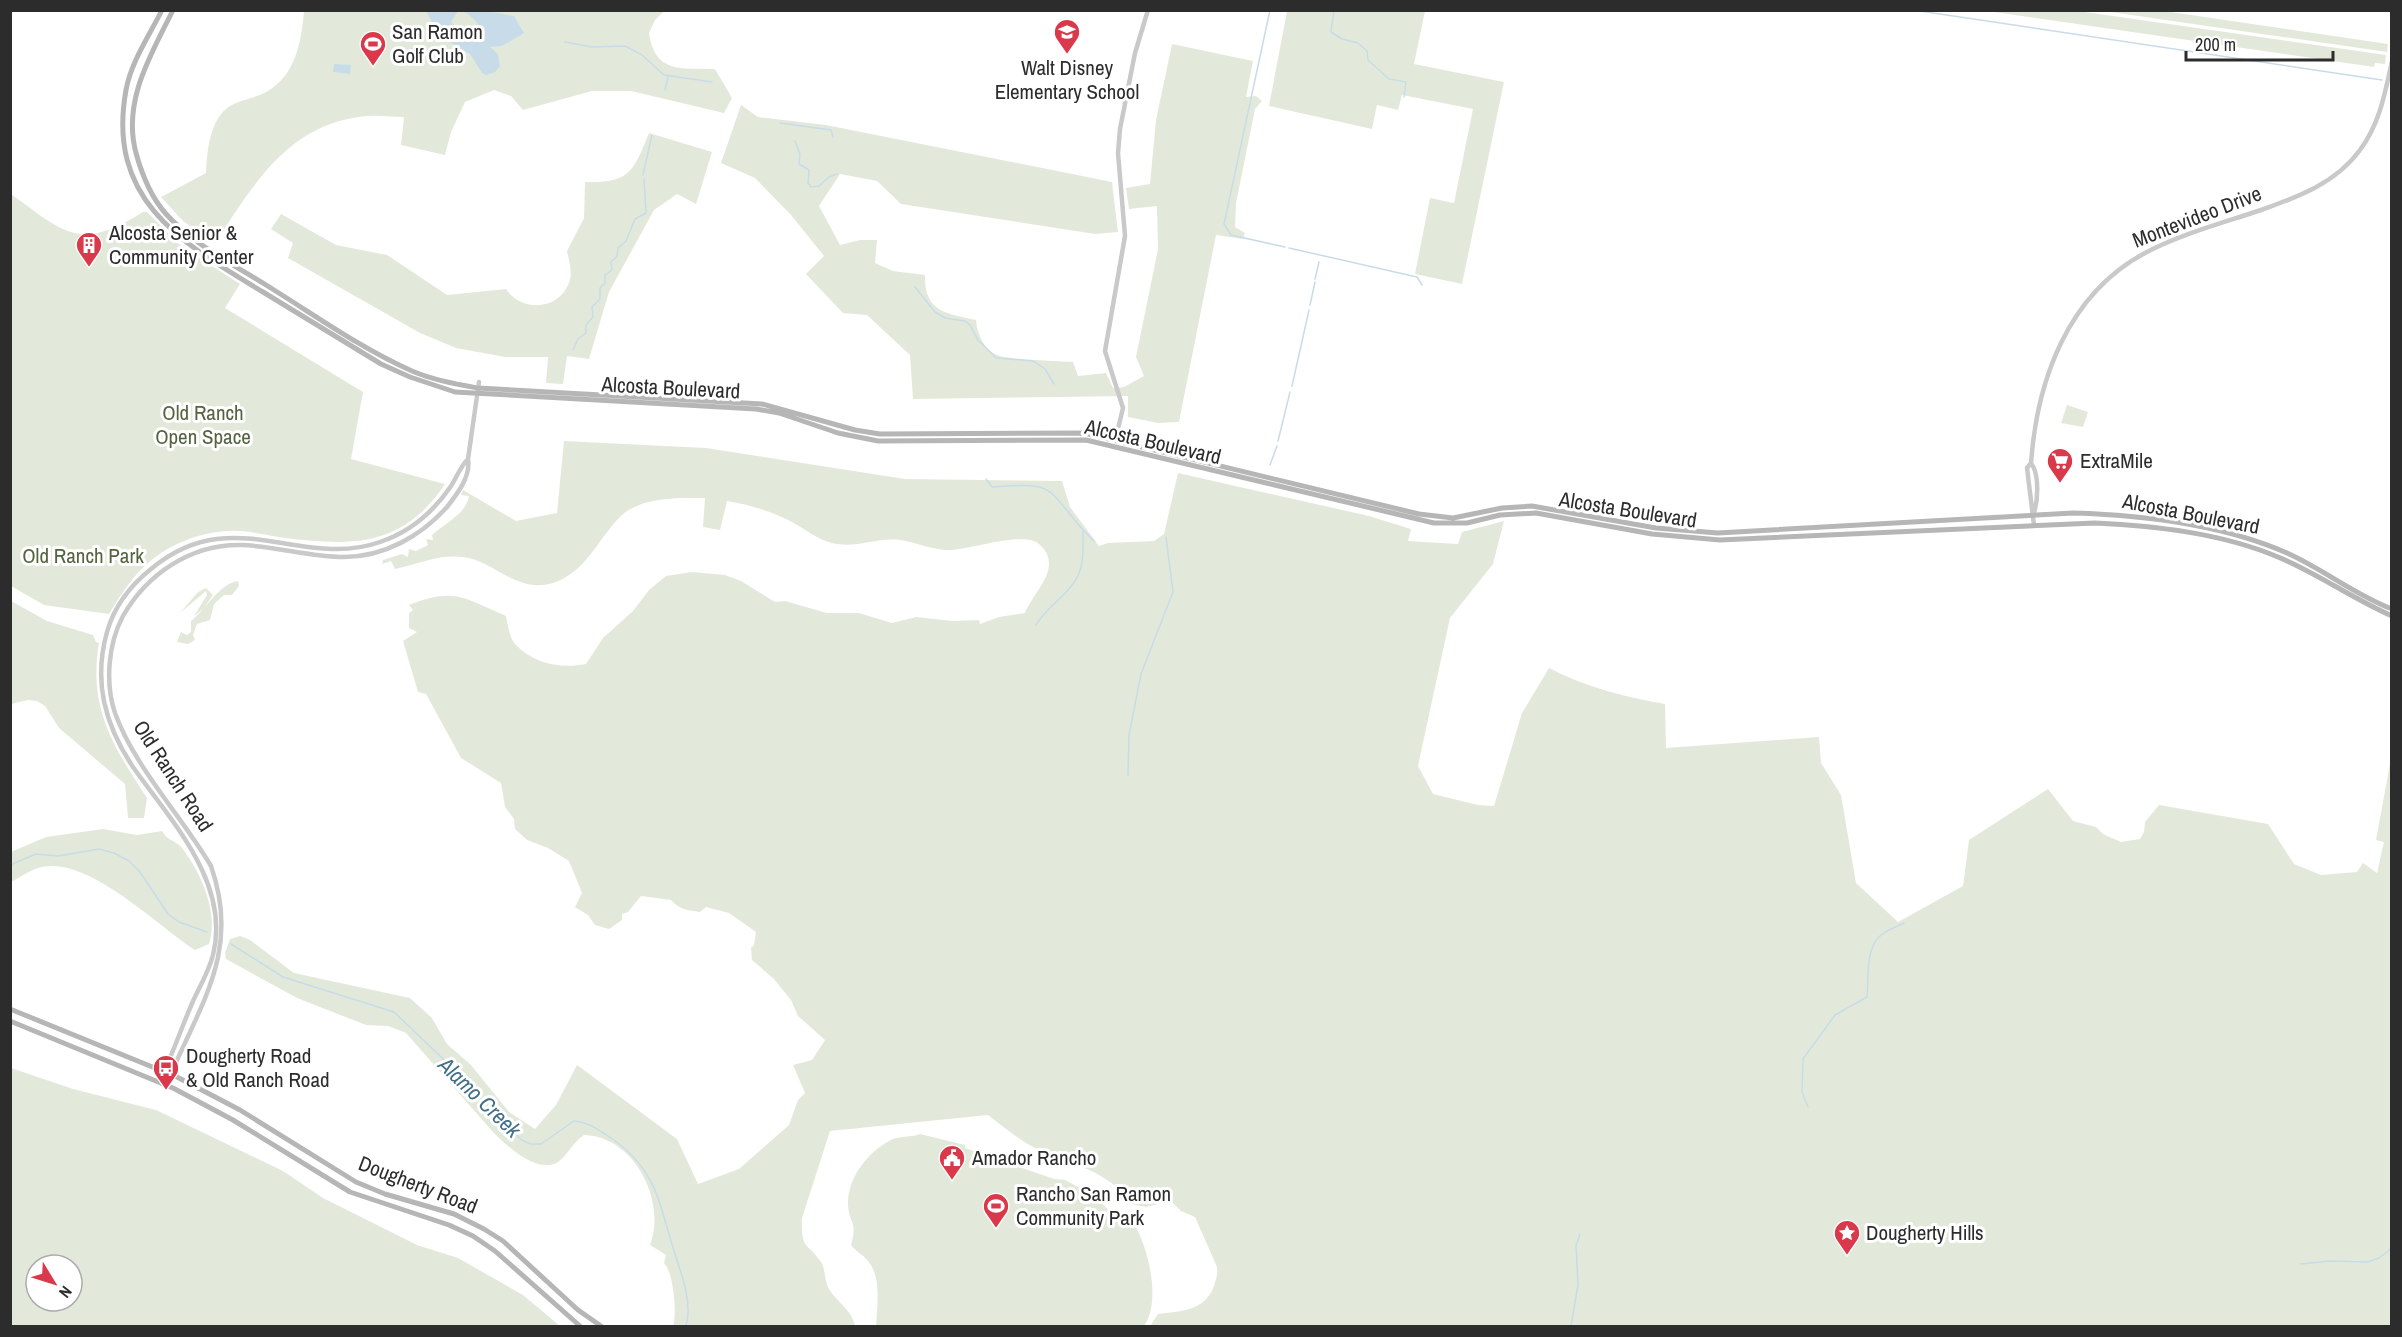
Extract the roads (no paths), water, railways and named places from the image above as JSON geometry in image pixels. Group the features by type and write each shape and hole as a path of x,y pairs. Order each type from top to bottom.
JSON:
{"main road":[{"name":"Alcosta Boulevard","path":"162,10 130,77 123,120 126,151 136,182 160,220 198,252 381,364 434,386 477,395 756,409 779,413 846,435 878,441 1086,440 1417,521 1467,523 1518,513 1548,515 1652,534 1720,540 2034,525 2128,524 2173,530 2248,546 2289,562 2391,616"},
{"name":"Alcosta Boulevard","path":"173,10 143,70 136,95 133,123 135,151 145,179 166,214 180,228 228,261 396,363 435,379 479,385 762,404 855,430 880,434 1084,433 1419,514 1453,518 1517,506 1549,507 1656,528 1718,533 2073,513 2128,515 2254,541 2310,564 2391,609"},
{"path":"1548,515 1549,507"},
{"name":"Dougherty Road","path":"10,1009 167,1073 240,1110 356,1182 385,1194 454,1214 484,1229 502,1241 578,1310 601,1326"},
{"name":"Dougherty Road","path":"10,1021 162,1083 233,1120 350,1192 449,1225 473,1236 502,1257 580,1326"}],"street":[{"path":"1115,441 1123,408 1105,351 1125,236 1119,141 1135,53 1148,10"},
{"name":"Montevideo Drive","path":"2034,525 2035,469 2031,463 2034,422 2048,373 2072,324 2092,295 2117,270 2147,252 2308,192 2335,176 2360,151 2375,126 2383,105 2391,61"},
{"name":"Old Ranch Road","path":"162,1083 167,1073 174,1067 217,964 223,934 223,915 219,889 211,866 129,745 114,710 109,670 119,623 130,603 151,579 179,560 203,551 239,545 346,557 393,547 424,529 446,508 469,469 468,459 479,385"},
{"name":"Old Ranch Road","path":"167,1073 167,1065 213,956 216,933 215,915 203,871 122,751 105,712 100,668 112,620 123,599 145,573 175,552 194,544 241,536 347,549 390,539 405,531 432,510 445,495 468,459"}],"water":[{"path":"426,11 458,11 451,22 460,36 470,41 479,38 480,29 474,19 463,11 487,11 514,16 524,33 502,46 490,47 498,54 500,66 495,72 486,75 482,73 470,54 439,36"},
{"path":"334,64 351,65 350,74 333,72"}],"waterway":[{"path":"1270,10 1224,224 1231,235 1285,247"},
{"path":"1334,10 1331,32 1342,39 1358,43 1367,51 1368,60 1389,79 1406,82 1404,97"},
{"path":"1913,10 2382,80"},
{"path":"565,42 592,47 625,46 642,55 664,75 712,82"},
{"path":"665,90 668,77"},
{"path":"780,123 831,130 833,137"},
{"path":"643,175 652,135"},
{"path":"795,141 800,154 799,164 809,170 808,183 811,187 819,186 829,177 837,174"},
{"path":"573,350 578,339 586,333 586,325 593,317 592,307 600,299 600,288 605,283 605,275 612,270 611,262 617,256 618,248 626,241 635,219 646,213 644,179"},
{"path":"1289,248 1417,277 1422,285"},
{"path":"1315,279 1319,262"},
{"path":"1310,305 1315,282"},
{"path":"915,287 935,312 945,318 965,321 970,325 978,340 996,358 1033,361 1045,369 1054,384"},
{"path":"1292,386 1309,310"},
{"path":"1278,441 1290,392"},
{"path":"1270,465 1277,446"},
{"path":"986,479 992,487 1027,486 1046,490 1054,495 1083,530 1083,558 1078,576 1036,625"},
{"path":"1083,530 1094,541"},
{"path":"1128,776 1129,735 1141,674 1173,592 1166,537"},
{"name":"Alamo Creek","path":"10,865 36,854 58,856 99,849 114,853 129,861 140,872 168,914 179,922 207,932"},
{"path":"1808,1107 1802,1092 1803,1059 1835,1015 1867,997 1871,950 1884,932 1904,923"},
{"name":"Alamo Creek","path":"231,944 283,977 394,1012 461,1076 503,1124 522,1140 530,1144 541,1144 574,1121 593,1127 626,1150 647,1174 659,1202 685,1288 688,1308 686,1326"},
{"path":"1571,1326 1578,1285 1576,1246 1580,1234"},
{"path":"2301,1264 2330,1261 2368,1262 2379,1258 2392,1248"}],"place":[{"name":"Walt Disney Elementary School","path":"1067,55"},
{"name":"San Ramon Golf Club","path":"373,67"},
{"name":"Alcosta Senior & Community Center","path":"89,268"},
{"name":"ExtraMile","path":"2060,484"},
{"name":"Dougherty Road & Old Ranch Road","path":"166,1091"},
{"name":"Amador Rancho","path":"952,1181"},
{"name":"Rancho San Ramon Community Park","path":"996,1229"},
{"name":"Dougherty Hills","path":"1847,1256"}],"park label":[{"name":"Old Ranch Open Space","path":"203,425"},
{"name":"Old Ranch Park","path":"83,556"}]}
